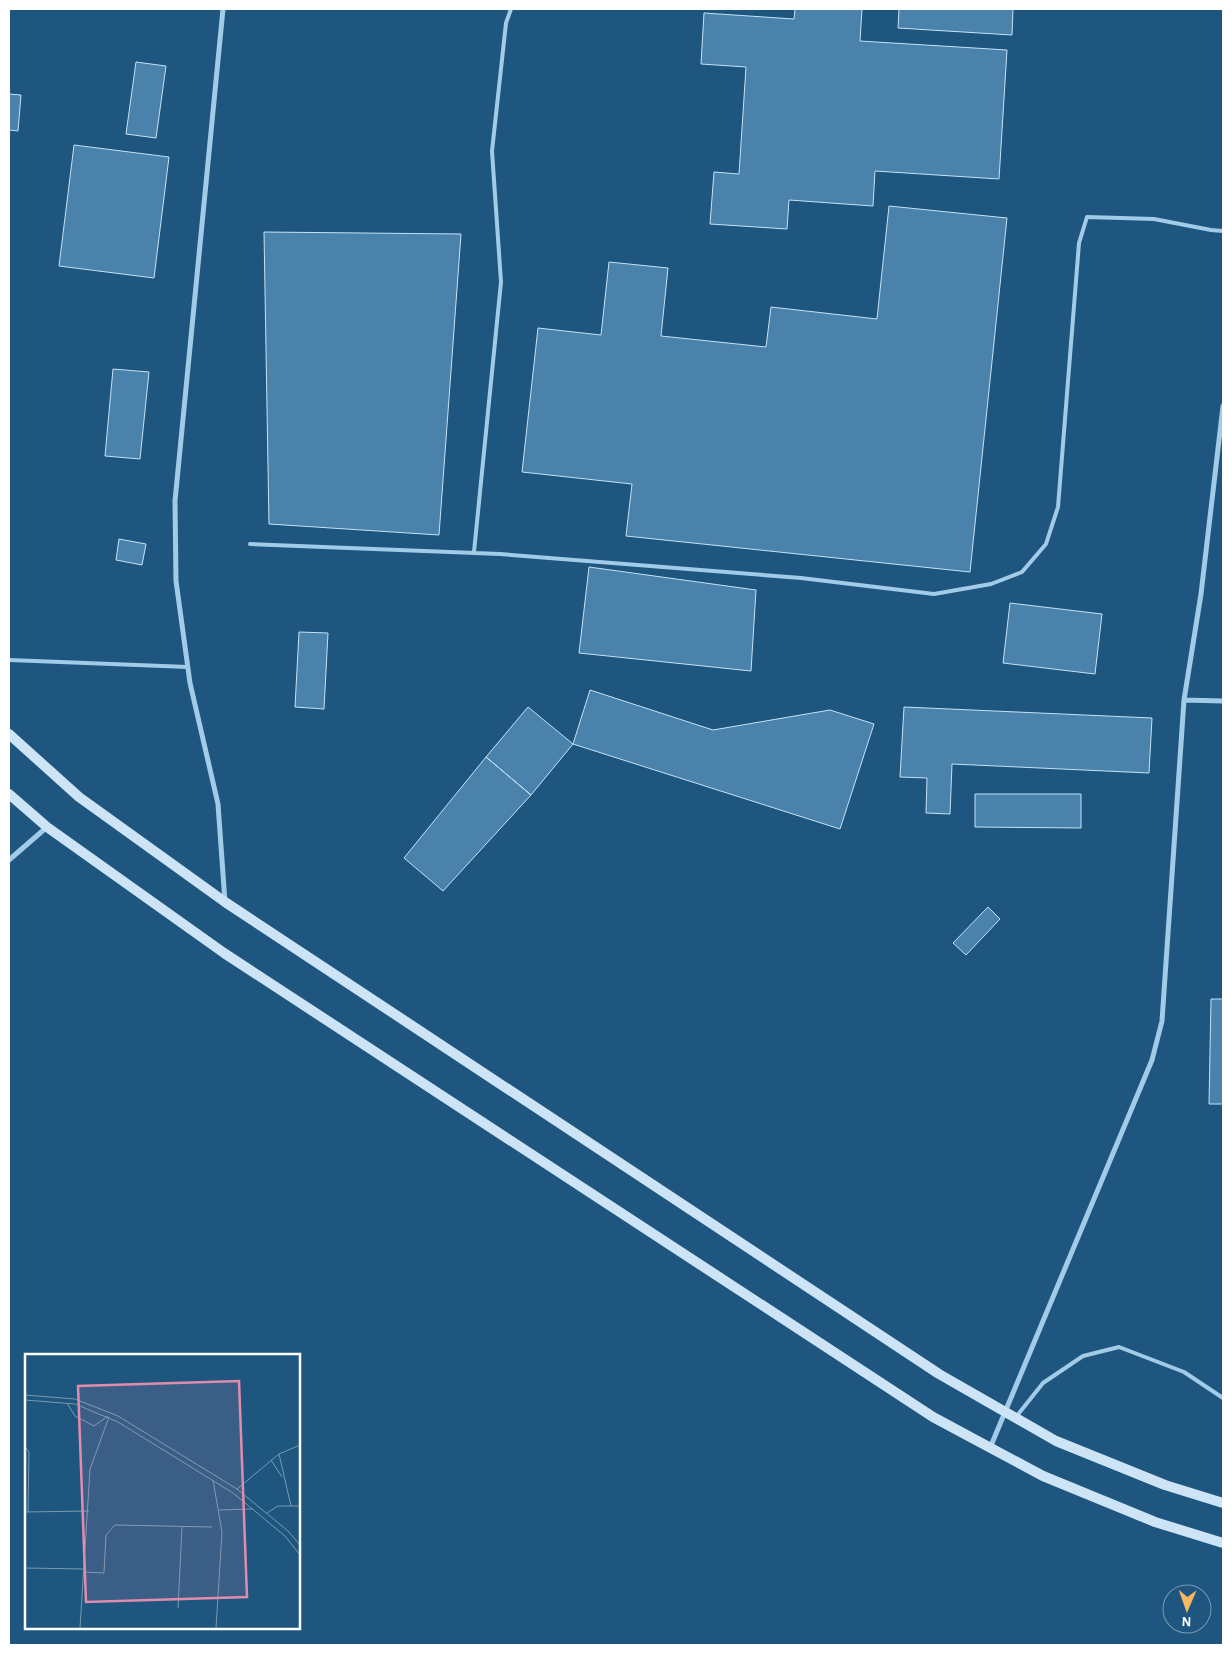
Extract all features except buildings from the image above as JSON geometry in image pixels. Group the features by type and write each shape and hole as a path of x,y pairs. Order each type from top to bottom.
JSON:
{"main road":[{"path":"9,734 79,796 225,902 931,1368 1056,1441 1165,1485 1223,1503"},
{"path":"9,794 47,827 240,964 933,1417 1043,1476 1155,1522 1223,1543"}],"street":[{"path":"223,9 176,501 176,580 188,667 218,804 225,902"},
{"path":"990,1449 1152,1060 1162,1021 1184,700 1201,594 1223,406"},
{"path":"1184,700 1223,701"},
{"path":"9,860 47,827"}],"lane":[{"path":"474,552 501,282 492,150 506,23 511,9"},
{"path":"250,544 474,552 791,577 934,594 991,584 1022,572 1046,544 1058,508 1079,243 1087,217 1154,219 1223,231"},
{"path":"9,660 188,667"},
{"path":"1016,1418 1043,1384 1083,1356 1119,1347 1184,1372 1223,1398"}]}
